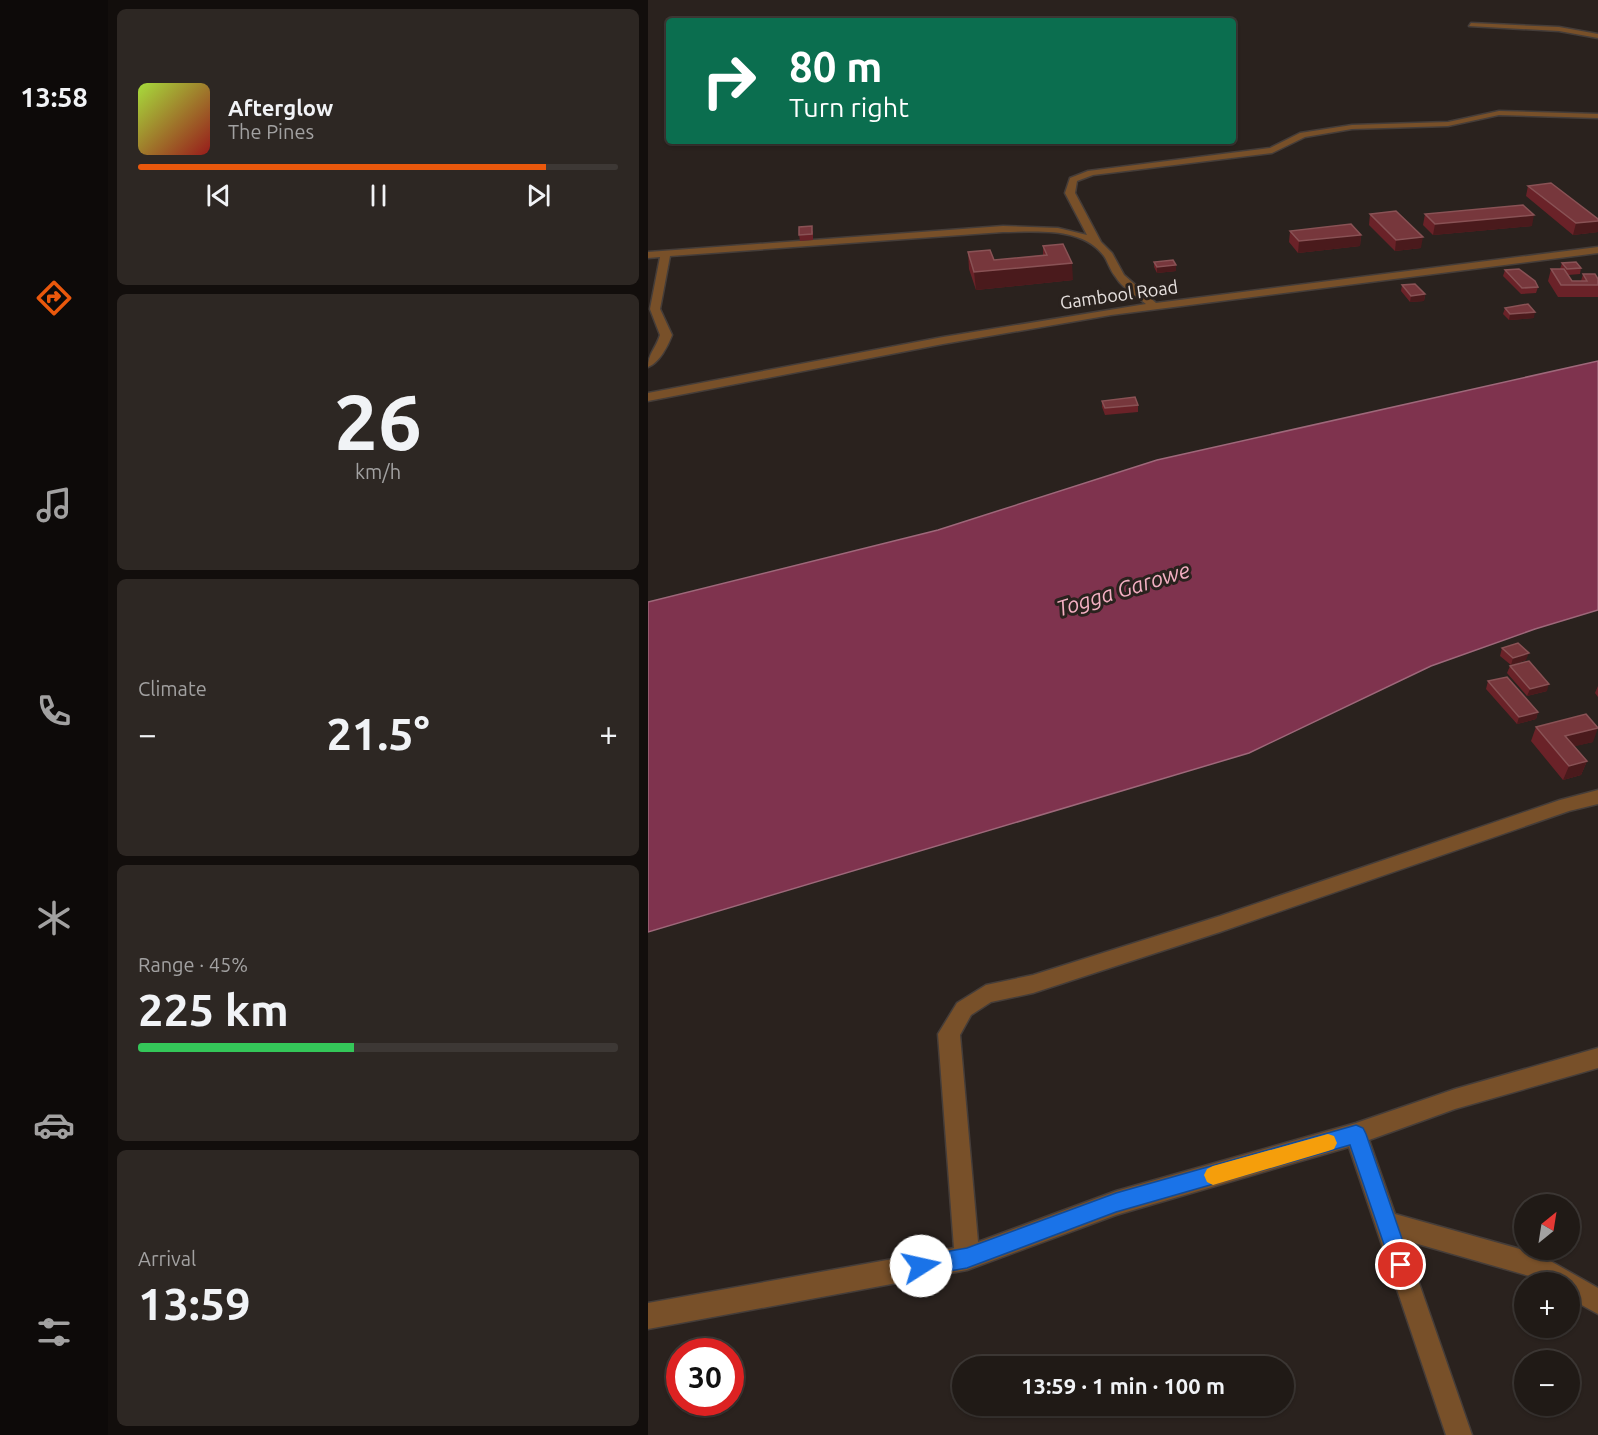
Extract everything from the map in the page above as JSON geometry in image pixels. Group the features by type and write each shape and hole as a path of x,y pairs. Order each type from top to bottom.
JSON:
{"street":[{"path":"1471,24 1559,29 1598,36"},
{"path":"1155,307 1120,278 1107,253 1097,244 1070,193 1073,180 1091,173 1272,150 1303,135 1352,127 1448,124 1499,113 1598,116"},
{"path":"648,255 1003,229 1063,232 1097,244"},
{"name":"Gambool Road","path":"648,397 1043,323 1598,250"},
{"path":"648,364 663,344 666,335 652,310 666,254"},
{"path":"967,1258 949,1034 964,1009 986,994 1033,984 1220,924 1566,805 1598,797"},
{"path":"648,1316 967,1258 1116,1203 1356,1134 1455,1099 1598,1058"},
{"path":"1356,1134 1459,1435"},
{"path":"1386,1223 1538,1266 1549,1272"},
{"path":"1580,1291 1598,1302"}],"water":[{"name":"Togga Garowe","path":"1598,361 1598,610 1535,629 1431,666 1249,753 648,932 648,602 938,530 1157,460"}],"building":[{"path":"1551,183 1598,221 1576,223 1528,186"},
{"path":"1523,205 1534,215 1435,224 1425,214"},
{"path":"1396,211 1423,237 1396,240 1370,214"},
{"path":"1351,224 1361,235 1299,241 1290,231"},
{"path":"812,226 812,234 799,235 799,227"},
{"path":"1063,244 1072,263 974,272 968,252 990,250 994,260 1047,255 1043,246"},
{"path":"1173,260 1176,265 1157,267 1154,262"},
{"path":"1576,262 1581,268 1567,269 1562,263"},
{"path":"1519,269 1535,281 1538,287 1522,288 1505,270"},
{"path":"1551,269 1564,269 1572,281 1587,281 1583,274 1595,274 1598,285 1561,285"},
{"path":"1415,284 1425,294 1411,296 1402,285"},
{"path":"1528,304 1535,312 1510,314 1505,308"},
{"path":"1135,397 1138,405 1105,408 1102,401"},
{"path":"1518,643 1529,653 1513,658 1502,648"},
{"path":"1529,661 1549,684 1530,689 1510,666"},
{"path":"1507,677 1538,712 1519,717 1488,681"},
{"path":"1586,714 1598,728 1565,736 1587,761 1569,766 1536,727"}],"slow traffic":[{"path":"1213,1175 1328,1143"}],"route":[{"path":"921,1266 967,1258 1116,1203 1356,1134 1401,1265"}]}
